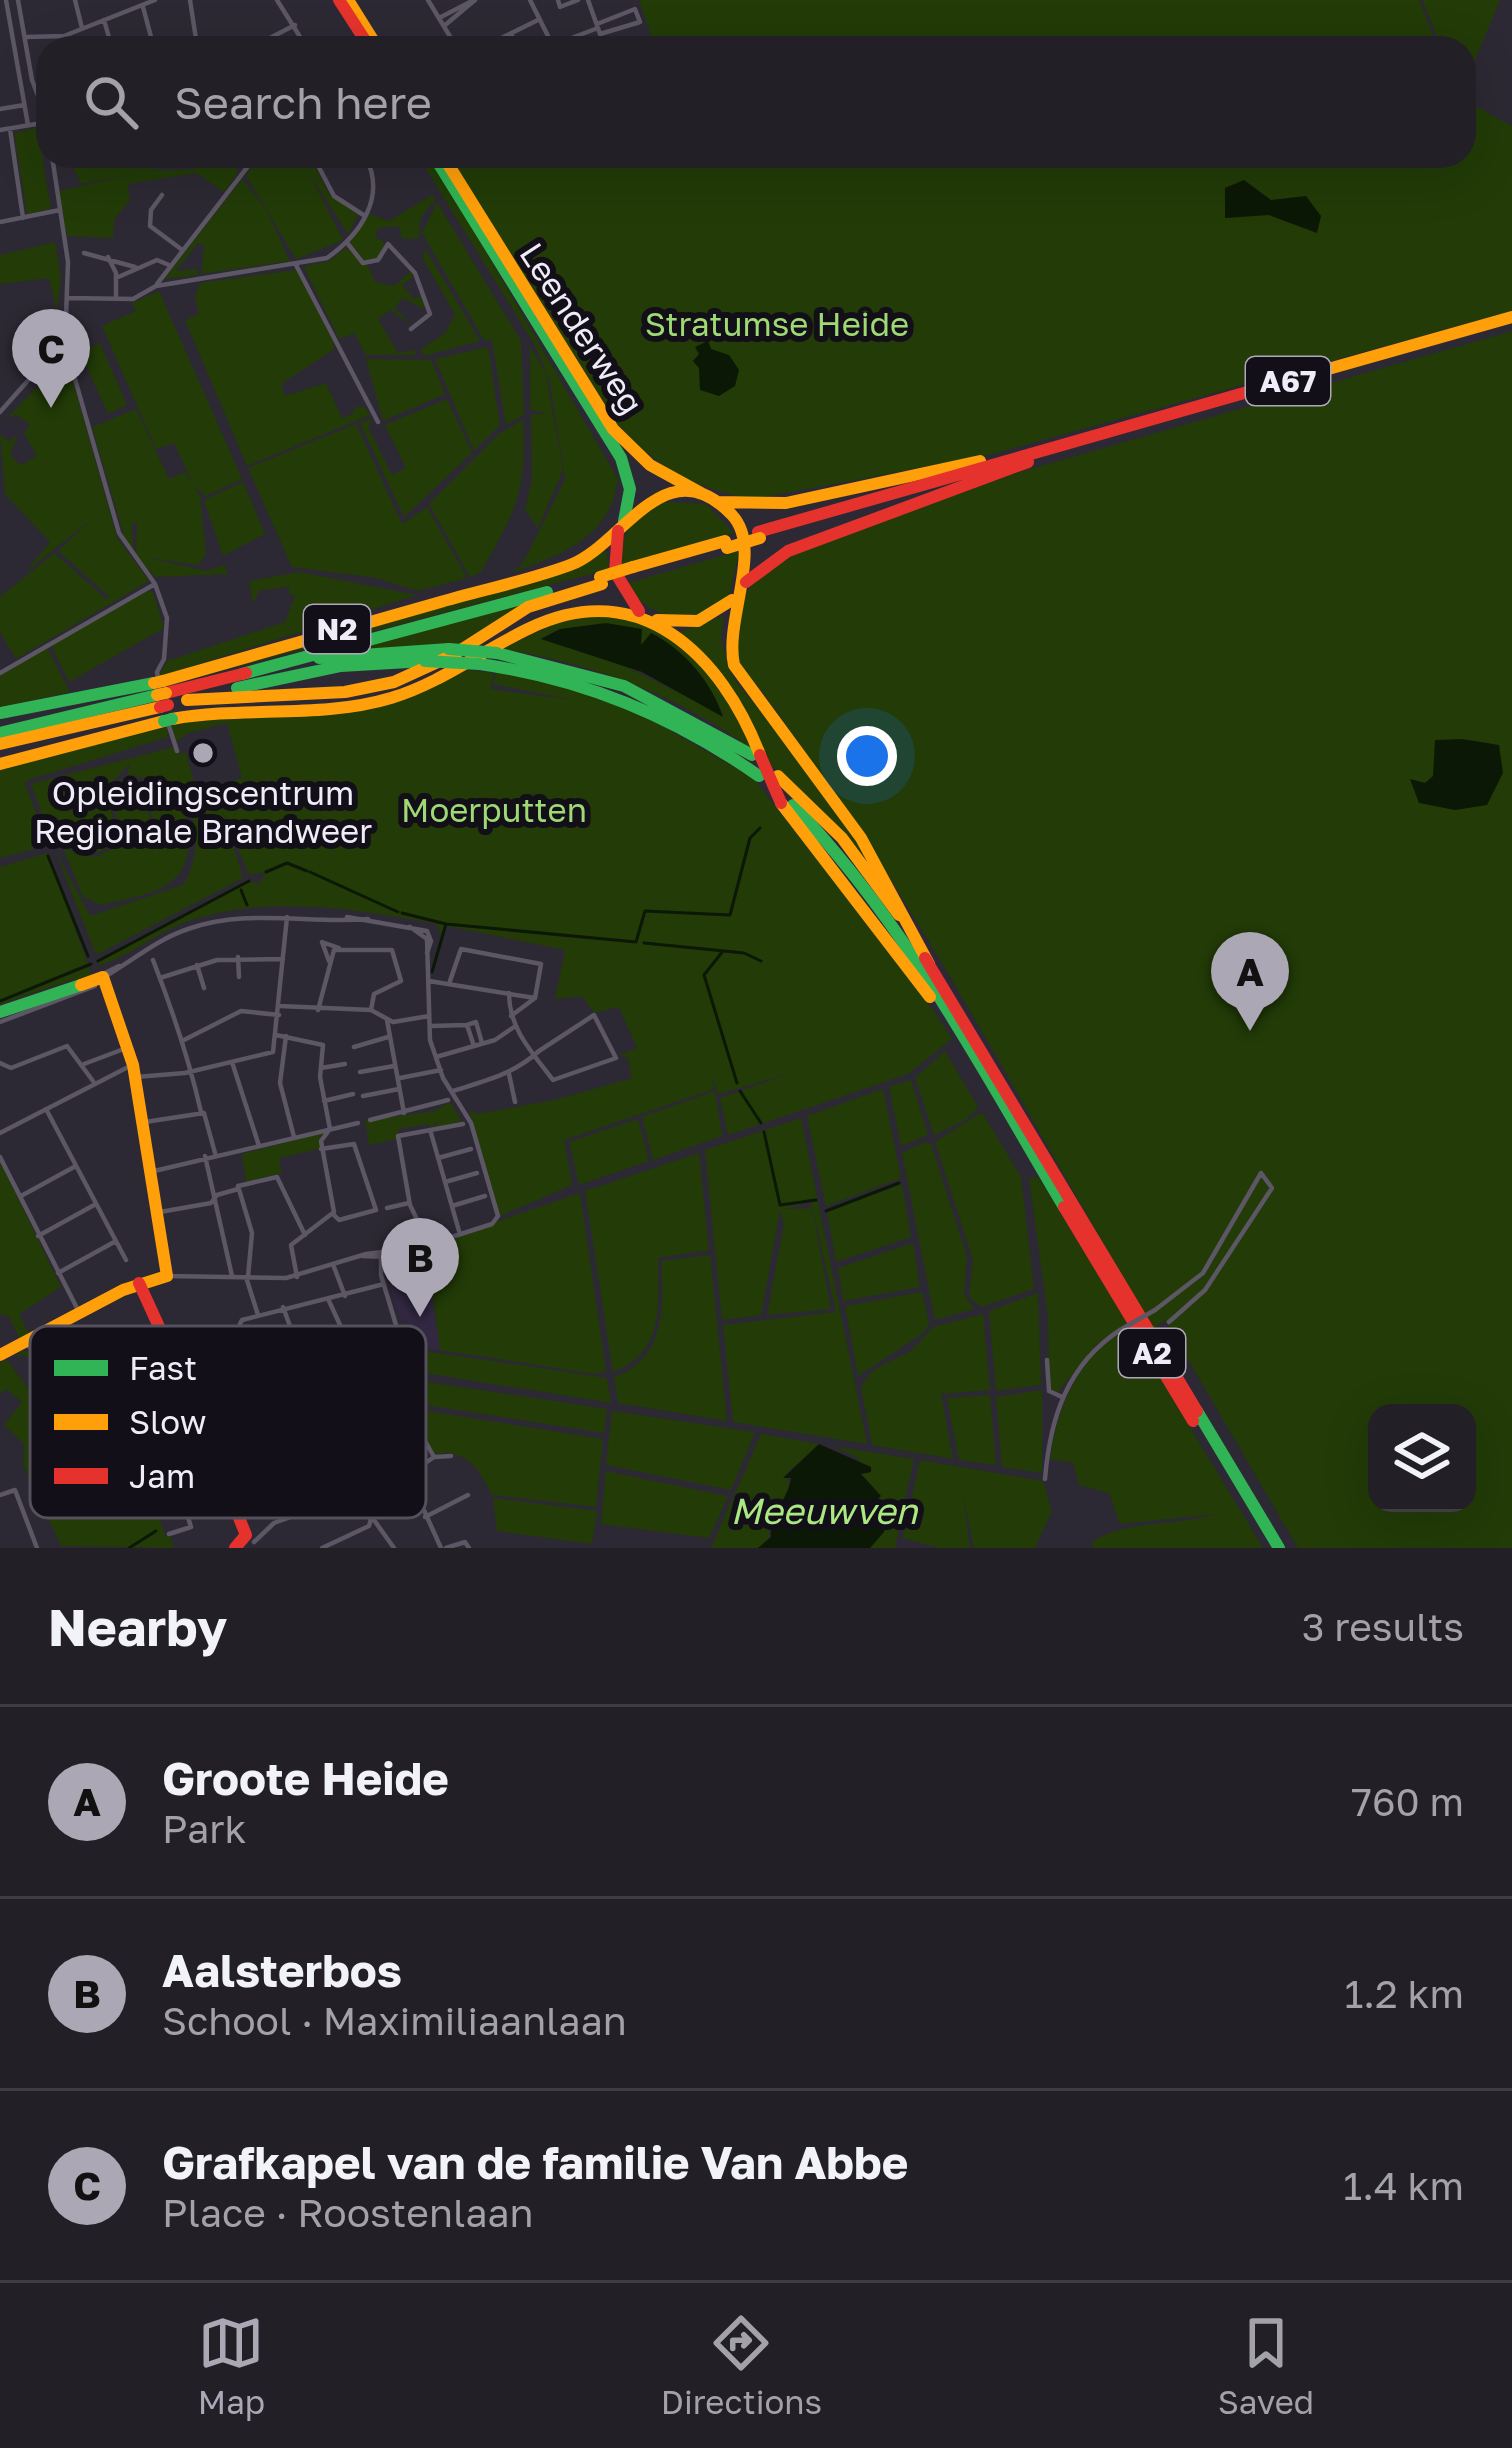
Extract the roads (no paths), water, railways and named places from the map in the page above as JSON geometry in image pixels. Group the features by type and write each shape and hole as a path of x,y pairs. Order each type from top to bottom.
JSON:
{"main road":[{"path":"344,0 366,36"},
{"name":"Leenderweg","path":"446,168 621,458 630,489 620,526"},
{"name":"Leenderweg","path":"447,168 613,429 650,465 710,500"},
{"name":"A67","path":"242,674 634,571 1063,445 1512,321"},
{"name":"A67","path":"759,535 1512,321"},
{"name":"A67","path":"710,500 786,503 1063,445"},
{"name":"A67","path":"739,591 765,563 795,548 1028,462"},
{"name":"N2","path":"0,764 163,700 574,564 620,526 634,508 661,494 710,500"},
{"path":"710,500 734,517 746,540 739,591"},
{"path":"620,526 615,572 646,616"},
{"name":"A67","path":"187,700 345,692 394,682 453,655 528,608 601,580"},
{"name":"N2","path":"0,713 163,700 236,707 335,708 379,701 438,681 551,618 608,607 698,621 739,591"},
{"name":"A2","path":"739,591 728,629 735,668 862,840 911,922 929,964"},
{"name":"A2","path":"646,616 718,674 742,711 756,755 787,804 973,1054 1270,1548"},
{"path":"0,744 242,674 352,653 449,649 496,653 624,686 756,755"},
{"path":"0,733 163,700 187,700 341,666 425,661 480,664 541,674 617,697 702,737 759,776"},
{"name":"A2","path":"778,776 861,859 929,964 1279,1548"},
{"path":"0,1012 93,982 109,995 134,1071 166,1276 139,1283 56,1326"},
{"path":"139,1283 160,1326"},
{"path":"0,1355 30,1341"},
{"path":"236,1548 250,1539 240,1518"}],"street":[{"path":"6,0 28,125"},
{"path":"18,0 36,78"},
{"path":"75,0 82,28"},
{"path":"64,36 155,0"},
{"path":"190,0 196,36"},
{"path":"277,0 301,36"},
{"path":"428,0 450,36"},
{"path":"439,18 474,0"},
{"path":"444,26 474,0"},
{"path":"530,0 548,36"},
{"path":"558,0 560,7 578,0"},
{"path":"588,0 601,36"},
{"path":"138,4 150,36"},
{"path":"580,36 635,9 640,22 598,29"},
{"path":"104,20 109,36"},
{"path":"505,36 538,20"},
{"path":"274,36 295,25"},
{"path":"25,37 36,37"},
{"path":"0,109 24,105"},
{"path":"0,130 36,124"},
{"path":"10,128 23,218"},
{"path":"54,168 68,262 65,344 119,533 154,584 169,624 157,675 178,751"},
{"path":"67,298 142,297 156,286 246,168"},
{"path":"318,168 327,188 365,216"},
{"path":"156,286 327,259 347,243 365,216 376,189 369,168"},
{"path":"162,195 151,210 150,226 182,249"},
{"path":"0,222 60,210"},
{"path":"347,243 363,262 378,260 388,244 409,263 430,314 411,328 410,340"},
{"path":"84,253 135,267"},
{"path":"108,256 116,278 116,298"},
{"path":"116,278 159,259 169,266"},
{"path":"296,265 378,422"},
{"path":"403,325 411,328"},
{"path":"0,412 57,348"},
{"path":"0,673 154,584"},
{"path":"0,1132 93,1081 134,1071 192,1072 273,1052 287,916"},
{"path":"0,1022 93,982 190,928 238,918 346,917 410,927 428,935 426,981 433,1045 463,1109 496,1220 381,1257 362,1256 297,1276 166,1276"},
{"path":"329,962 322,942 339,948 392,950 401,981 376,993 371,1010"},
{"path":"318,1010 329,962 339,948"},
{"path":"450,981 460,949 541,964 535,998 510,1017"},
{"path":"160,978 197,964 238,957 285,959"},
{"path":"238,957 239,977"},
{"path":"153,960 159,987 184,1040 215,1153"},
{"path":"197,964 204,988"},
{"path":"426,981 450,981 535,998"},
{"path":"451,1088 508,1074 535,1056 594,1015 616,1055 555,1082 535,1056 514,1027 509,992"},
{"path":"280,1006 371,1010 387,1020 429,1016"},
{"path":"184,1040 241,1011 279,1015"},
{"path":"387,1020 404,1113"},
{"path":"430,1026 476,1022 483,1044"},
{"path":"467,1024 474,1046"},
{"path":"436,1057 483,1044 514,1027"},
{"path":"276,1035 320,1041 330,1129 321,1149 333,1214 339,1220 376,1210 354,1144 321,1149"},
{"path":"286,1036 280,1083 294,1137"},
{"path":"353,1047 388,1037"},
{"path":"0,1063 11,1067 67,1046 93,1081"},
{"path":"84,1064 129,1047"},
{"path":"232,1062 259,1146"},
{"path":"320,1068 345,1064"},
{"path":"360,1072 394,1066"},
{"path":"399,1077 442,1070"},
{"path":"508,1074 515,1102"},
{"path":"363,1096 399,1089"},
{"path":"324,1101 352,1094"},
{"path":"370,1120 448,1100"},
{"path":"46,1108 126,1260"},
{"path":"142,1122 201,1112"},
{"path":"150,1172 358,1123"},
{"path":"431,1133 467,1123"},
{"path":"428,1242 409,1203 398,1136 425,1127 431,1133 460,1233"},
{"path":"438,1158 471,1148"},
{"path":"205,1156 232,1276"},
{"path":"0,1157 79,1313"},
{"path":"21,1196 76,1166"},
{"path":"445,1182 477,1173"},
{"path":"1046,1479 1048,1443 1062,1397 1089,1356 1203,1273 1261,1173 1271,1188 1205,1289 1168,1322"},
{"path":"157,1212 277,1177 304,1235"},
{"path":"238,1188 251,1233 247,1277 258,1315"},
{"path":"452,1206 484,1196"},
{"path":"388,1208 409,1203"},
{"path":"38,1236 96,1204"},
{"path":"297,1276 290,1248 333,1214"},
{"path":"58,1273 116,1241"},
{"path":"381,1257 383,1284 396,1326"},
{"path":"334,1265 345,1296"},
{"path":"329,1300 383,1284"},
{"path":"240,1326 258,1315 321,1295 329,1300 341,1326"},
{"path":"283,1307 290,1326"},
{"path":"24,1344 30,1347"},
{"path":"1047,1360 1048,1390 1062,1397"},
{"path":"426,1442 434,1457"},
{"path":"426,1463 451,1456"},
{"path":"0,1495 15,1490 37,1548"},
{"path":"426,1516 468,1496"},
{"path":"169,1534 191,1527 188,1518"},
{"path":"261,1548 250,1539 287,1518"},
{"path":"426,1518 444,1548 465,1542 469,1548"},
{"path":"322,1548 341,1545 372,1519 381,1522 394,1548"}],"water":[{"path":"1244,180 1271,200 1306,196 1321,216 1317,233 1269,215 1225,218 1225,188"},
{"path":"708,341 711,349 729,355 739,370 735,386 719,396 700,390 699,368 693,361 699,354 695,347"},
{"path":"606,623 642,629 641,645 651,633 675,649 704,680 723,717 642,672 541,639 560,629"},
{"path":"1435,740 1499,745 1503,773 1487,805 1455,810 1419,803 1410,779 1425,783 1433,776"},
{"name":"Meeuwven","path":"819,1444 871,1467 871,1472 861,1474 881,1496 874,1503 885,1509 884,1532 870,1548 758,1548 771,1537 772,1521 791,1478 783,1478"}],"waterway":[{"path":"446,924 636,942 645,911 730,915 750,838 760,828"},
{"path":"48,856 88,956"},
{"path":"266,872 287,863 307,871"},
{"path":"310,872 398,912"},
{"path":"98,961 249,881"},
{"path":"241,890 247,905"},
{"path":"402,913 446,924 432,972"},
{"path":"644,943 744,953 761,961"},
{"path":"723,951 704,975 737,1083"},
{"path":"0,1001 91,964"},
{"path":"740,1091 761,1123"},
{"path":"764,1132 780,1205 816,1200"},
{"path":"826,1211 899,1183"},
{"path":"129,1548 156,1531"}],"place":[{"name":"Grafkapel van de familie Van Abbe","path":"51,408"},
{"name":"Opleidingscentrum Regionale Brandweer","path":"203,753"},
{"name":"Groote Heide","path":"1250,1031"},
{"name":"Aalsterbos","path":"420,1317"}],"park label":[{"name":"Stratumse Heide","path":"777,323"},
{"name":"Moerputten","path":"494,809"}]}
